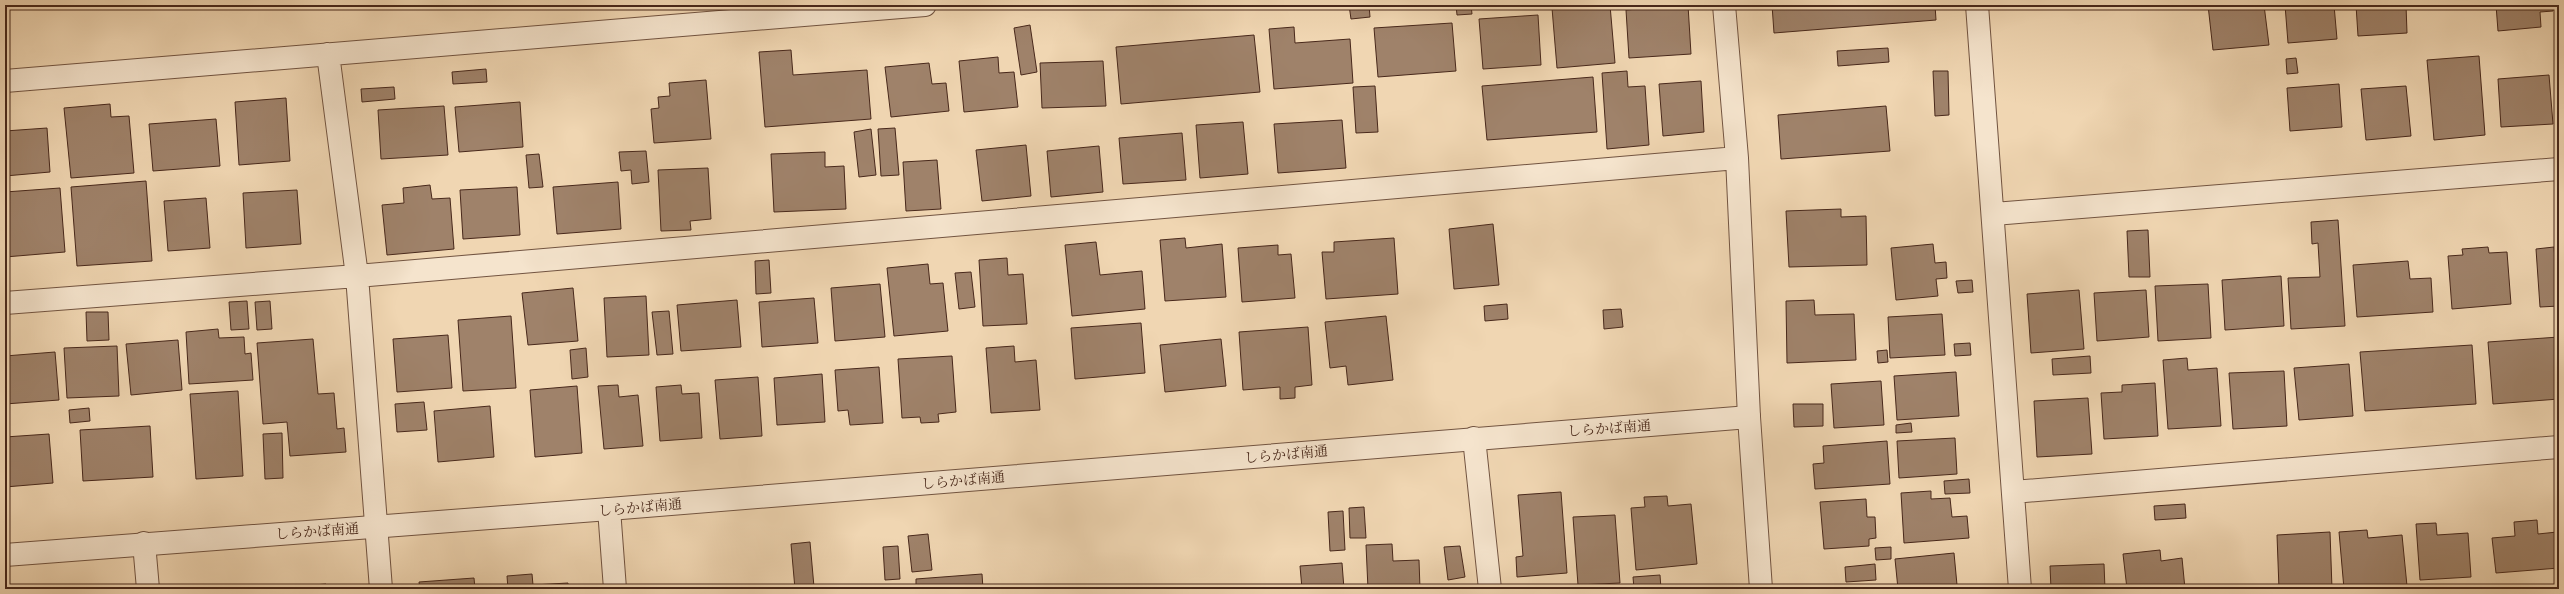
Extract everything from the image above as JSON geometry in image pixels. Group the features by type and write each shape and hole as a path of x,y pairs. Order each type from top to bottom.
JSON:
{"street":[{"path":"5,81 925,5"},
{"path":"1724,5 1737,158 1749,417 1761,589"},
{"path":"1977,5 1994,214 2020,589"},
{"path":"328,54 357,276 381,589"},
{"path":"5,303 357,276 1737,158"},
{"path":"1994,214 2559,169"},
{"name":"しらかば南通","path":"5,555 144,543 609,510 1474,438 1749,417"},
{"path":"1474,438 1490,589"},
{"path":"2013,492 2559,447"},
{"path":"609,510 616,589"},
{"path":"144,543 148,589"}],"building":[{"path":"1349,5 1369,5 1370,17 1351,19"},
{"path":"1456,5 1471,5 1472,14 1457,15"},
{"path":"1610,5 1615,63 1557,68 1552,8"},
{"path":"1688,5 1691,54 1629,58 1626,10"},
{"path":"1772,5 1935,5 1936,20 1774,33"},
{"path":"2208,5 2264,5 2269,45 2213,50"},
{"path":"2285,5 2334,5 2337,39 2288,43"},
{"path":"2356,5 2406,5 2407,33 2358,36"},
{"path":"2496,5 2553,5 2553,11 2540,12 2541,27 2498,31"},
{"path":"1538,15 1541,65 1483,69 1479,19"},
{"path":"1452,23 1456,71 1378,77 1374,28"},
{"path":"1030,25 1037,72 1021,75 1014,28"},
{"path":"1294,27 1295,43 1350,39 1353,83 1274,89 1269,29"},
{"path":"1254,35 1260,92 1121,104 1116,47"},
{"path":"1888,48 1889,62 1838,66 1837,51"},
{"path":"791,50 793,75 867,70 871,119 765,127 759,52"},
{"path":"2479,56 2485,135 2434,140 2427,60"},
{"path":"998,57 999,73 1014,72 1018,107 964,112 959,61"},
{"path":"2296,58 2298,73 2287,74 2286,59"},
{"path":"1103,61 1106,106 1042,108 1040,63"},
{"path":"929,63 932,84 946,83 949,111 891,117 885,67"},
{"path":"486,69 487,82 453,84 452,72"},
{"path":"1627,71 1628,87 1645,86 1649,145 1607,149 1602,73"},
{"path":"1933,71 1948,71 1949,115 1935,116"},
{"path":"2549,75 2553,124 2501,127 2498,79"},
{"path":"1593,77 1597,132 1487,140 1482,86"},
{"path":"706,80 711,139 654,143 651,109 659,108 658,97 670,96 669,83"},
{"path":"1701,81 1704,132 1663,136 1659,84"},
{"path":"2339,84 2342,127 2290,131 2287,88"},
{"path":"1375,86 1378,132 1356,133 1353,87"},
{"path":"2406,86 2411,136 2366,140 2361,89"},
{"path":"394,87 395,99 362,102 361,89"},
{"path":"286,98 290,161 239,165 235,102"},
{"path":"520,102 523,147 459,152 455,107"},
{"path":"110,104 111,117 129,116 134,173 71,178 64,108"},
{"path":"444,106 448,155 381,159 378,110"},
{"path":"1886,106 1890,151 1781,159 1778,115"},
{"path":"216,119 220,166 153,171 149,124"},
{"path":"1342,120 1346,168 1278,173 1274,124"},
{"path":"1243,122 1248,174 1200,178 1196,125"},
{"path":"47,128 50,172 5,176 5,131"},
{"path":"895,128 899,175 881,176 878,129"},
{"path":"871,129 876,175 859,177 854,132"},
{"path":"1182,133 1186,180 1123,184 1119,138"},
{"path":"1026,145 1031,196 982,201 976,150"},
{"path":"1099,146 1103,192 1051,197 1047,151"},
{"path":"646,151 649,182 632,184 631,170 621,171 619,152"},
{"path":"825,152 825,167 844,166 846,209 774,212 771,154"},
{"path":"539,154 543,187 529,188 526,155"},
{"path":"937,160 941,209 906,211 903,162"},
{"path":"708,168 711,219 690,221 691,230 661,231 658,170"},
{"path":"146,181 152,261 77,266 71,187"},
{"path":"618,182 621,229 557,234 553,187"},
{"path":"430,185 432,199 450,198 454,249 387,255 382,205 404,203 403,188"},
{"path":"517,187 520,235 463,239 460,190"},
{"path":"60,188 65,252 5,257 5,192"},
{"path":"297,190 301,244 246,248 243,193"},
{"path":"206,198 210,248 168,251 164,201"},
{"path":"1841,209 1841,217 1866,216 1867,265 1789,267 1786,211"},
{"path":"2338,220 2345,326 2291,329 2288,278 2320,277 2318,243 2312,244 2311,222"},
{"path":"1493,224 1499,285 1454,289 1449,229"},
{"path":"2148,230 2150,277 2129,277 2127,231"},
{"path":"1185,238 1186,248 1222,244 1226,297 1165,301 1160,240"},
{"path":"1394,238 1398,294 1326,299 1322,252 1334,252 1334,242"},
{"path":"1096,242 1100,275 1142,271 1145,309 1072,316 1065,245"},
{"path":"1933,244 1935,263 1946,262 1947,278 1936,279 1938,296 1896,300 1891,248"},
{"path":"1278,245 1278,255 1291,254 1295,298 1242,302 1238,248"},
{"path":"2488,247 2489,253 2507,252 2511,304 2452,309 2448,256 2463,255 2462,249"},
{"path":"2554,247 2555,259 2559,259 2559,306 2540,307 2536,249"},
{"path":"1007,258 1008,275 1023,274 1027,324 983,326 979,260"},
{"path":"769,260 771,293 756,294 755,261"},
{"path":"2408,261 2410,279 2431,278 2433,312 2357,317 2353,265"},
{"path":"928,264 930,284 943,283 948,331 894,336 887,268"},
{"path":"971,272 975,307 959,309 955,273"},
{"path":"2281,276 2284,326 2225,330 2222,280"},
{"path":"1972,280 1973,292 1958,293 1956,281"},
{"path":"880,284 885,337 835,341 831,288"},
{"path":"2208,284 2211,338 2158,341 2155,286"},
{"path":"573,288 578,341 528,345 522,293"},
{"path":"2079,290 2084,349 2031,353 2027,294"},
{"path":"2146,290 2149,337 2097,341 2094,293"},
{"path":"646,296 649,355 607,357 604,298"},
{"path":"814,298 818,343 762,347 759,302"},
{"path":"737,300 741,347 681,351 677,305"},
{"path":"1814,300 1815,315 1854,314 1856,360 1787,363 1786,301"},
{"path":"247,301 249,329 231,330 229,302"},
{"path":"270,301 272,329 257,330 255,302"},
{"path":"1507,304 1508,319 1485,321 1484,306"},
{"path":"1621,309 1623,327 1604,329 1603,310"},
{"path":"669,311 673,354 657,355 652,312"},
{"path":"86,312 108,312 109,340 87,341"},
{"path":"1942,314 1945,355 1890,358 1888,317"},
{"path":"511,316 516,388 463,391 458,320"},
{"path":"1386,316 1393,380 1348,385 1346,366 1330,368 1325,322"},
{"path":"1141,323 1145,373 1075,379 1071,328"},
{"path":"1308,327 1312,385 1295,387 1295,398 1280,399 1280,387 1243,390 1239,332"},
{"path":"218,329 219,338 244,337 245,354 251,353 253,380 189,384 186,332"},
{"path":"448,335 452,388 397,392 393,339"},
{"path":"2559,337 2559,399 2493,404 2488,342"},
{"path":"313,339 318,394 334,393 337,429 344,428 346,452 290,456 287,422 263,424 257,343"},
{"path":"1221,339 1226,386 1165,392 1160,345"},
{"path":"178,340 182,390 131,395 126,344"},
{"path":"1970,343 1971,355 1955,356 1954,344"},
{"path":"2472,345 2476,404 2365,411 2360,352"},
{"path":"117,346 119,396 67,398 64,348"},
{"path":"1014,346 1015,362 1036,360 1040,410 991,413 986,348"},
{"path":"586,348 588,377 572,379 570,350"},
{"path":"1887,350 1888,362 1878,363 1877,351"},
{"path":"55,352 59,400 5,404 5,356"},
{"path":"952,356 956,412 938,414 939,422 921,423 920,417 902,418 898,359"},
{"path":"2090,356 2091,373 2053,375 2052,359"},
{"path":"2187,358 2188,370 2217,368 2221,426 2168,429 2163,360"},
{"path":"2349,364 2353,416 2299,420 2294,368"},
{"path":"879,367 883,423 850,425 848,410 838,411 835,370"},
{"path":"2284,371 2287,426 2233,429 2229,373"},
{"path":"1956,372 1959,416 1897,420 1894,376"},
{"path":"822,374 825,422 777,425 774,378"},
{"path":"758,377 762,436 720,439 715,380"},
{"path":"1881,381 1884,425 1834,428 1831,384"},
{"path":"2155,383 2158,436 2104,439 2101,393 2122,392 2122,385"},
{"path":"618,385 619,397 638,395 643,446 604,449 598,386"},
{"path":"681,385 682,394 699,393 702,438 660,441 656,387"},
{"path":"577,386 582,453 535,457 530,390"},
{"path":"238,391 243,476 196,479 190,394"},
{"path":"2088,398 2092,454 2037,457 2034,401"},
{"path":"424,402 427,430 397,432 395,404"},
{"path":"1793,404 1823,404 1823,426 1794,427"},
{"path":"490,406 494,457 438,462 434,411"},
{"path":"89,408 90,421 70,423 69,410"},
{"path":"1911,423 1912,432 1896,433 1896,425"},
{"path":"150,426 153,477 83,481 80,430"},
{"path":"282,433 283,478 265,479 263,434"},
{"path":"49,434 53,483 5,487 5,437"},
{"path":"1955,438 1957,474 1899,478 1897,441"},
{"path":"1887,441 1890,484 1815,489 1813,464 1824,463 1823,446"},
{"path":"1969,479 1970,493 1945,494 1944,481"},
{"path":"1931,491 1931,499 1950,498 1952,517 1967,516 1969,538 1904,543 1901,493"},
{"path":"1561,492 1567,573 1517,577 1516,557 1523,556 1518,495"},
{"path":"1667,496 1668,506 1691,504 1697,564 1636,570 1631,508 1645,507 1644,497"},
{"path":"1866,499 1867,517 1875,517 1876,538 1869,539 1869,546 1824,549 1820,502"},
{"path":"2185,504 2186,518 2155,520 2154,506"},
{"path":"1364,507 1366,538 1350,538 1349,508"},
{"path":"1343,511 1345,550 1330,551 1328,512"},
{"path":"1615,515 1620,583 1578,585 1573,517"},
{"path":"2537,520 2538,534 2557,532 2559,568 2496,573 2492,538 2515,536 2514,522"},
{"path":"2436,523 2437,535 2468,533 2471,577 2420,580 2416,524"},
{"path":"2367,530 2368,538 2402,535 2407,586 2344,589 2339,532"},
{"path":"2330,532 2332,589 2279,589 2277,535"},
{"path":"928,534 932,570 912,572 908,536"},
{"path":"810,542 814,587 795,589 791,544"},
{"path":"1392,544 1393,561 1419,560 1420,589 1368,589 1366,545"},
{"path":"898,546 900,579 885,580 883,547"},
{"path":"1460,546 1465,577 1448,580 1444,547"},
{"path":"1891,547 1891,559 1876,560 1875,548"},
{"path":"2160,550 2161,561 2182,558 2185,589 2127,589 2123,554"},
{"path":"1954,553 1957,585 1943,586 1944,589 1898,589 1895,559"},
{"path":"1342,563 1344,589 1302,589 1300,566"},
{"path":"1875,564 1876,580 1846,582 1845,567"},
{"path":"2104,564 2105,589 2051,589 2050,566"},
{"path":"532,574 533,585 568,583 568,589 508,589 507,576"},
{"path":"982,574 983,589 916,589 916,579"},
{"path":"1660,575 1661,589 1634,589 1633,577"},
{"path":"474,578 475,589 420,589 419,582"},
{"path":"326,584 326,589 274,589 274,588"}]}
